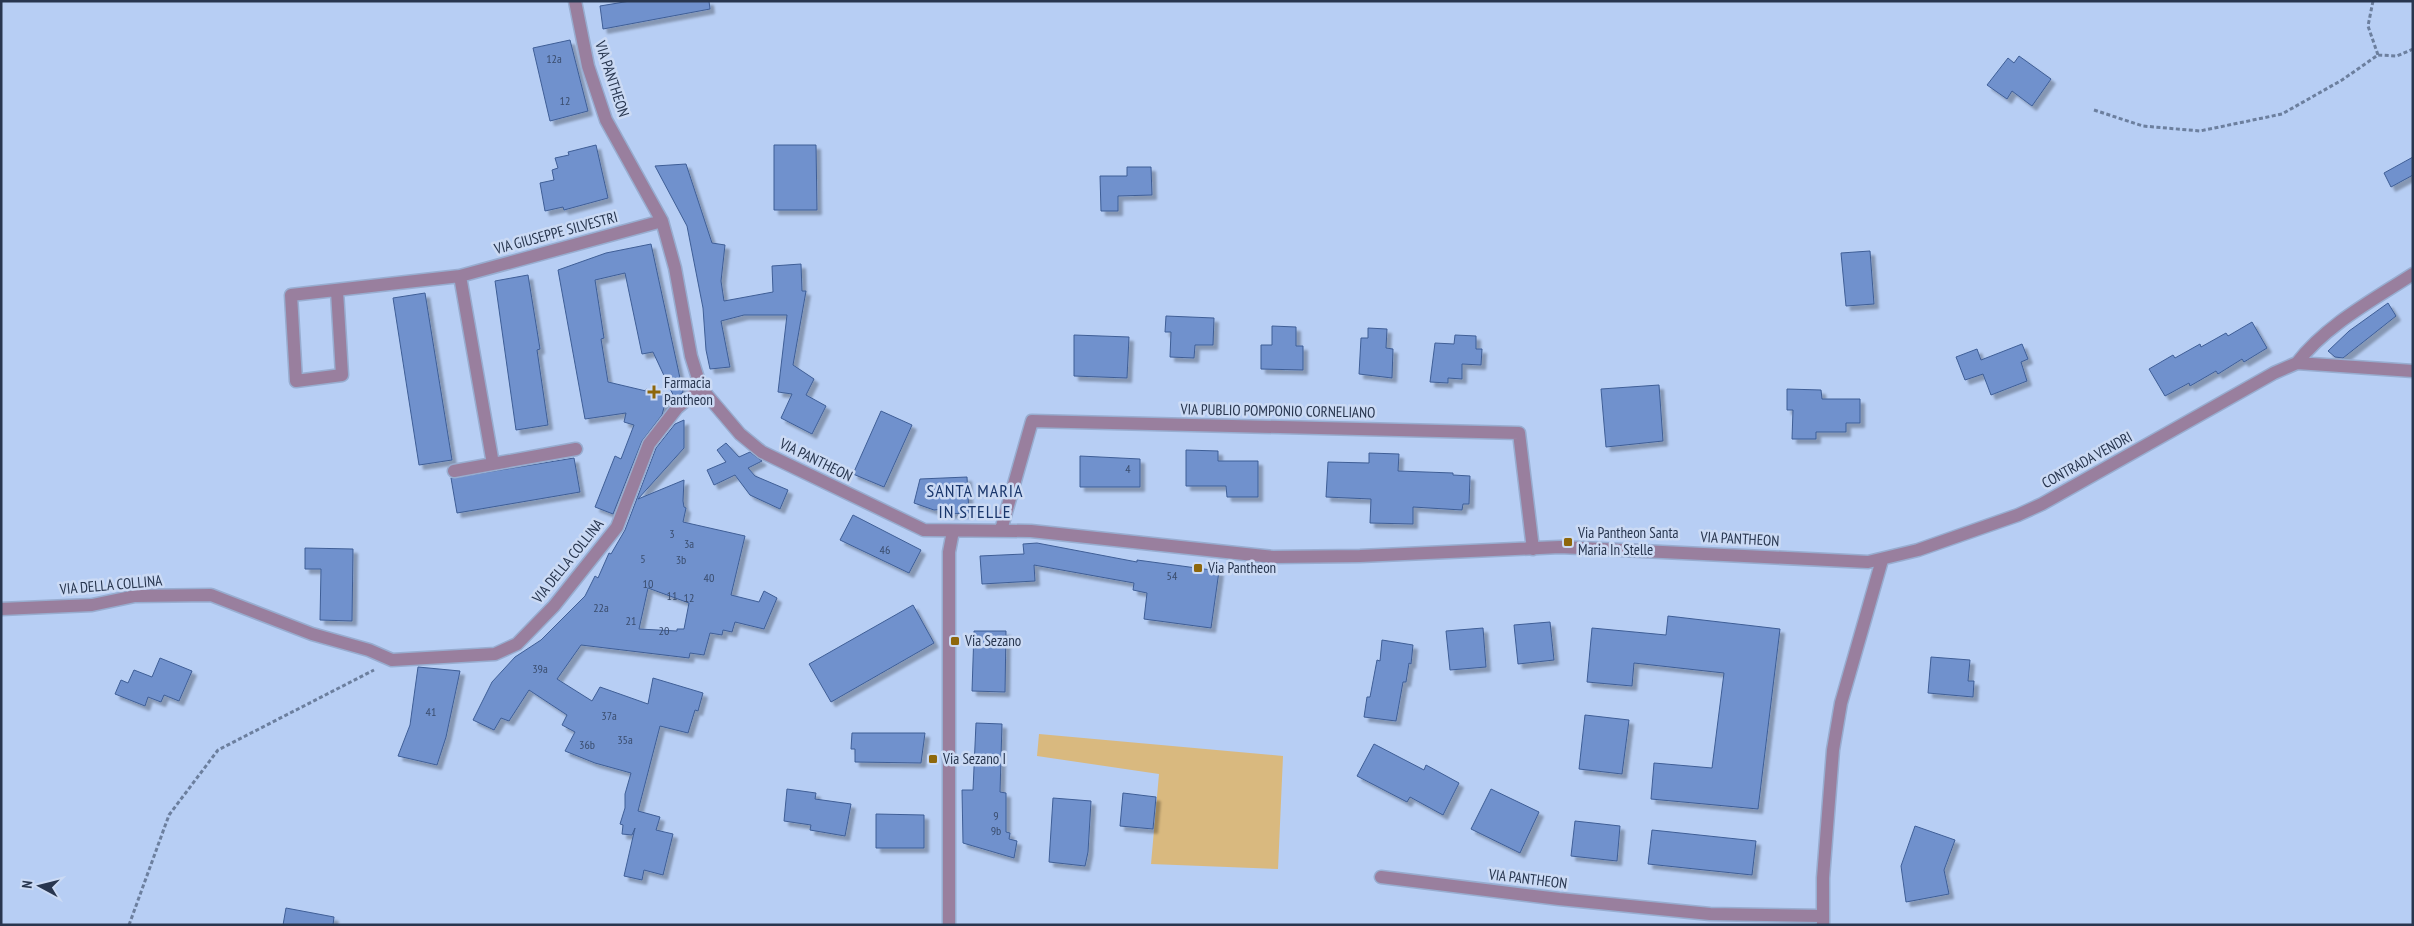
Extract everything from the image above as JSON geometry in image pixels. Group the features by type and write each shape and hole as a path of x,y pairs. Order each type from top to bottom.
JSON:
{"street":[{"name":"VIA PANTHEON","path":"575,1 588,66 606,120 662,221 675,268 691,356 701,388 740,434 762,452 912,525 924,530 1001,530 1273,556 1360,556 1560,547 1868,562 1882,560 1842,703 1833,750 1826,821 1823,921 1710,914 1560,899 1381,877"},
{"name":"VIA GIUSEPPE SILVESTRI","path":"337,291 342,375 296,381 290,295 460,276 662,221"},
{"name":"CONTRADA VENDRI","path":"2297,363 2304,354 2343,320 2413,274"},
{"path":"460,276 493,464"},
{"name":"CONTRADA VENDRI","path":"1882,560 1918,550 2026,511 2274,373 2297,363 2413,371"},
{"name":"VIA DELLA COLLINA","path":"1,608 92,605 135,596 211,595 312,634 369,650 392,660 495,654 517,644 554,606 617,527 649,444 677,408 701,388"},
{"name":"VIA PUBLIO POMPONIO CORNELIANO","path":"1001,530 1032,421 1519,433 1533,549"},
{"path":"454,471 576,449"},
{"path":"949,925 949,552 953,531"}],"path":[{"path":"2373,1 2368,26 2378,55"},
{"path":"2094,110 2143,126 2200,131 2282,114 2342,80 2378,55 2397,56 2413,49"},
{"path":"129,925 169,815 218,750 392,660"}],"shaded area":[{"path":"1039,734 1283,756 1278,869 1151,864 1159,774 1037,756"}],"building":[{"path":"630,1 709,1 710,9 603,29 600,6"},
{"path":"570,40 588,111 550,121 533,48"},
{"path":"2019,56 2051,79 2032,106 2012,91 2007,99 1987,85 2008,58 2014,63"},
{"path":"596,145 608,198 564,210 563,207 545,211 540,183 554,180 552,170 558,168 555,158 569,155 568,152"},
{"path":"774,145 816,145 817,210 774,210"},
{"path":"2413,157 2413,175 2391,187 2384,173"},
{"path":"686,164 712,243 725,245 721,281 724,301 773,292 772,266 801,264 802,291 806,291 793,365 814,379 806,395 826,406 812,434 781,418 792,394 778,392 787,315 744,315 721,321 730,367 710,369 706,350 703,308 687,226 655,166"},
{"path":"1127,167 1151,167 1152,195 1118,196 1118,211 1101,211 1100,176 1127,176"},
{"path":"651,244 683,392 675,399 653,352 642,354 625,273 595,280 604,338 601,339 608,382 646,391 646,389 667,396 662,415 642,441 613,514 595,507 615,456 621,459 634,425 624,422 626,413 585,419 558,270 606,253"},
{"path":"1870,251 1874,304 1846,306 1841,253"},
{"path":"528,275 540,349 537,350 548,425 516,430 495,281"},
{"path":"425,293 452,460 419,465 393,298"},
{"path":"2388,303 2396,316 2343,358 2335,357 2328,351 2349,331"},
{"path":"1166,316 1214,318 1213,345 1195,345 1194,358 1170,357 1171,332 1165,332"},
{"path":"2252,322 2267,348 2244,362 2242,359 2218,374 2216,371 2190,386 2189,383 2165,396 2149,369 2173,355 2175,358 2200,344 2201,347 2226,333 2228,336"},
{"path":"1272,326 1296,327 1296,346 1303,346 1303,370 1261,369 1261,345 1272,345"},
{"path":"1368,328 1387,329 1386,348 1393,349 1392,378 1359,374 1361,338 1368,338"},
{"path":"1074,335 1129,337 1127,378 1074,376"},
{"path":"1455,335 1476,336 1476,349 1482,349 1481,365 1462,364 1462,379 1448,378 1448,383 1430,382 1435,343 1454,344"},
{"path":"2022,344 2028,359 2021,362 2027,381 1991,395 1983,374 1965,380 1956,357 1977,349 1981,360"},
{"path":"1659,385 1663,441 1606,447 1601,389"},
{"path":"1787,389 1821,390 1822,399 1860,399 1860,423 1846,423 1846,432 1816,432 1816,439 1792,439 1793,410 1787,410"},
{"path":"881,411 912,425 884,487 853,474"},
{"path":"684,420 684,448 638,499 684,480 683,501 686,508 683,522 745,536 731,595 759,602 764,591 777,598 764,629 735,622 732,632 723,630 722,635 710,633 704,655 690,653 689,658 581,645 557,679 592,701 600,687 648,704 653,678 703,693 698,711 695,710 688,733 660,726 638,811 660,817 656,830 673,834 663,875 644,870 642,880 624,876 635,828 632,835 622,834 623,825 620,824 625,808 625,794 631,773 595,763 565,751 575,732 562,725 567,715 529,690 509,721 501,718 494,730 473,720 492,682 515,657 541,640 585,596 595,576 598,578 609,553 611,554 625,530 656,448 675,424","holes":["648,588 689,603 684,629 677,629 677,631 639,629"]},
{"path":"726,443 739,457 750,452 762,461 748,468 755,476 788,490 780,509 750,495 735,475 714,485 707,470 726,462 717,450"},
{"path":"1186,450 1218,451 1218,461 1258,461 1258,497 1227,497 1226,486 1186,486"},
{"path":"1369,453 1399,454 1398,471 1453,473 1453,475 1470,476 1469,504 1463,504 1462,510 1413,507 1413,524 1370,523 1371,499 1326,497 1328,462 1369,463"},
{"path":"1080,456 1140,459 1140,487 1080,487"},
{"path":"574,458 580,492 457,513 451,478"},
{"path":"967,477 969,513 947,514 946,509 934,510 914,503 920,479"},
{"path":"853,515 921,550 909,573 840,540"},
{"path":"1037,543 1137,562 1137,560 1219,571 1211,628 1144,619 1147,593 1133,590 1134,583 1034,565 1035,581 982,584 980,556 1024,554 1023,544"},
{"path":"305,548 353,549 352,621 320,620 321,569 305,569"},
{"path":"913,605 934,643 831,702 809,664"},
{"path":"1668,616 1780,629 1758,809 1651,799 1654,763 1712,768 1724,673 1634,663 1632,686 1587,682 1592,628 1666,635"},
{"path":"1550,622 1554,660 1518,664 1514,625"},
{"path":"1483,628 1486,667 1450,670 1446,631"},
{"path":"974,631 1006,631 1005,692 972,691"},
{"path":"1382,640 1413,645 1411,664 1409,663 1406,682 1403,682 1396,721 1364,717 1367,697 1370,697 1377,660 1380,661"},
{"path":"1931,657 1970,660 1968,681 1974,681 1973,697 1928,693"},
{"path":"160,658 192,671 179,701 164,695 161,702 148,697 145,706 115,694 121,680 128,683 134,670 152,677"},
{"path":"418,667 460,671 446,737 437,765 398,756 410,725"},
{"path":"1585,715 1629,720 1622,774 1579,769"},
{"path":"976,723 1002,724 1000,792 1006,793 1006,832 1010,833 1009,839 1017,841 1014,858 963,843 962,790 973,790"},
{"path":"852,733 925,733 921,763 855,762 855,749 851,749"},
{"path":"1374,744 1424,770 1426,765 1459,783 1443,815 1410,797 1407,802 1357,776"},
{"path":"787,789 816,793 815,799 851,804 845,836 810,830 811,825 784,821"},
{"path":"1491,789 1539,812 1520,853 1471,829"},
{"path":"1123,793 1156,797 1153,829 1120,826"},
{"path":"1053,798 1091,801 1088,852 1085,866 1049,862"},
{"path":"876,814 924,815 924,848 876,848"},
{"path":"1575,821 1620,826 1617,861 1571,856"},
{"path":"1915,826 1955,840 1944,870 1949,894 1906,902 1901,866"},
{"path":"1652,830 1756,841 1752,875 1648,864"},
{"path":"286,908 334,917 333,925 283,925"}],"place":[{"name":"Farmacia Pantheon","path":"654,392"},
{"name":"Via Pantheon Santa Maria In Stelle","path":"1568,542"},
{"name":"Via Pantheon","path":"1198,568"},
{"name":"Via Sezano","path":"955,641"},
{"name":"Via Sezano I","path":"933,759"}],"district":[{"name":"SANTA MARIA IN STELLE","path":"975,501"}]}
